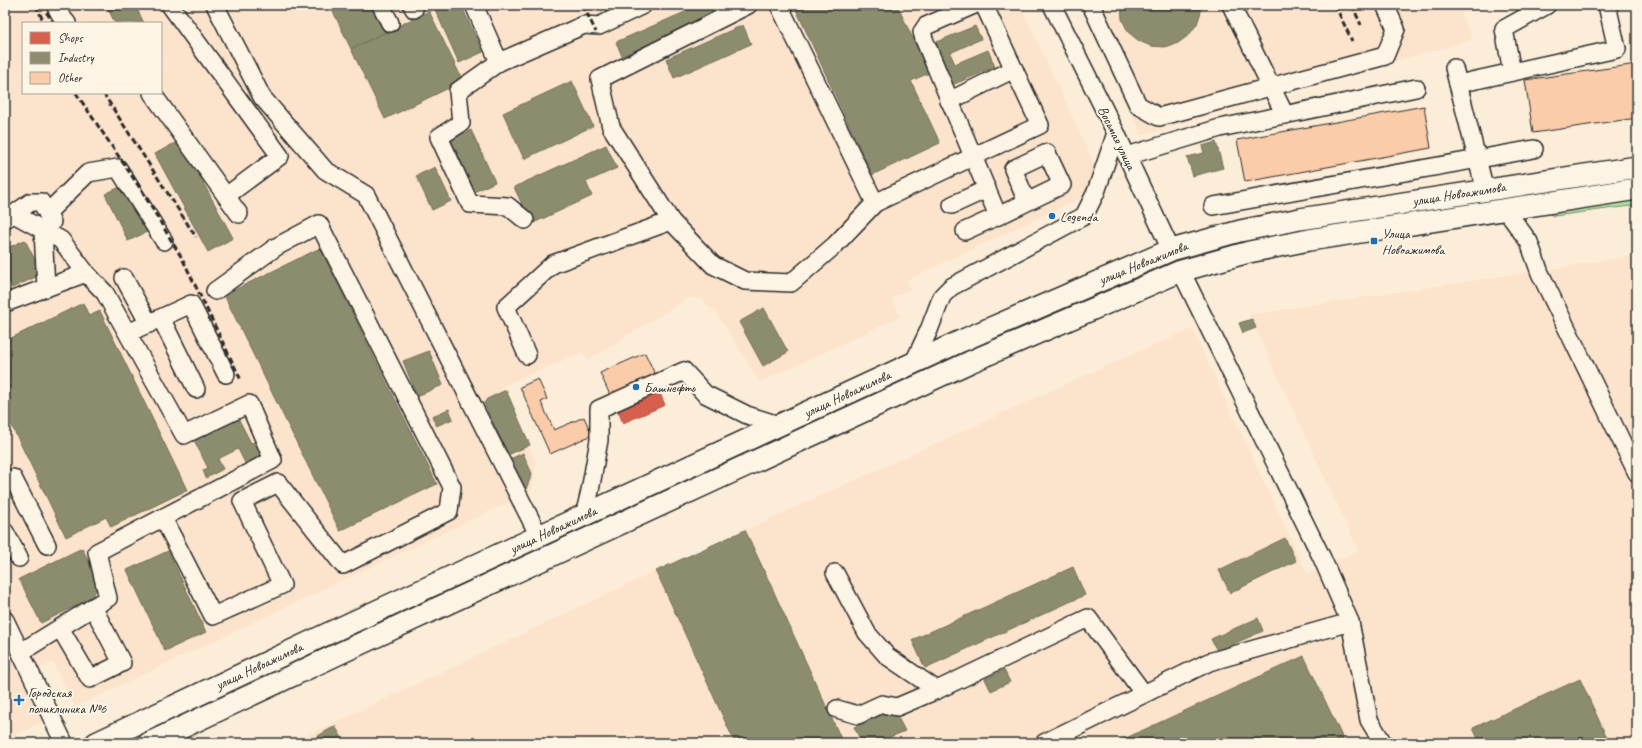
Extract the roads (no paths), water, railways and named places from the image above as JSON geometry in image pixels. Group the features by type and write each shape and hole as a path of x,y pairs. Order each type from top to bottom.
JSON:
{"main road":[{"name":"улица Новоажимова","path":"96,743 779,425 1098,281 1171,250 1240,231 1292,221 1637,167"},
{"name":"улица Новоажимова","path":"149,743 350,648 970,362 1181,271 1249,252 1309,240 1637,189"},
{"name":"Восьмая улица","path":"1171,250 1181,271"}],"street":[{"path":"55,5 66,22"},
{"path":"170,5 280,156 226,196"},
{"path":"214,5 262,97 325,170 366,195 538,536"},
{"path":"381,5 390,23"},
{"path":"474,5 499,62"},
{"path":"525,220 508,206 470,204 439,137 461,123 458,91 499,62 584,25 599,26 643,5"},
{"path":"748,5 600,79 611,127 671,221 713,265 745,281 791,282 835,244 875,203 1040,125 984,5"},
{"path":"779,5 875,203"},
{"path":"974,5 926,26 922,32 998,216"},
{"name":"Восьмая улица","path":"1052,5 1116,133 1171,250"},
{"path":"1090,5 1138,105 1159,117 1272,88 1385,56 1396,29 1385,5"},
{"path":"1231,5 1285,115"},
{"path":"1512,72 1504,29 1547,5"},
{"path":"1458,84 1617,49 1607,5"},
{"path":"1454,68 1485,190"},
{"path":"950,101 1014,70"},
{"path":"1126,156 1220,128 1416,88"},
{"path":"153,94 239,214"},
{"path":"913,364 929,330 942,296 951,287 1084,216 1096,192 1116,133"},
{"path":"1213,206 1534,149"},
{"path":"47,213 88,173 118,168 164,241"},
{"path":"952,205 987,189"},
{"path":"9,217 31,202 41,202 61,240 86,273 106,293 184,435 249,404 273,460 97,552 108,598 21,652"},
{"path":"965,231 1027,202"},
{"path":"1505,209 1529,242 1540,273 1637,473"},
{"path":"9,217 43,230 61,240"},
{"path":"527,355 506,307 553,264 671,221"},
{"path":"163,518 213,616 282,585 242,501 278,483 343,565 449,511 452,487 319,224 276,247 215,291"},
{"path":"43,230 46,288"},
{"path":"1181,271 1319,551 1350,622 1369,720 1383,743"},
{"path":"5,303 86,273"},
{"path":"124,278 155,321 196,389"},
{"path":"128,333 191,304 226,374"},
{"path":"584,516 600,440 599,409 684,371 705,394 747,415 779,425"},
{"path":"5,482 13,478 47,545"},
{"path":"5,532 19,558"},
{"path":"835,573 867,634 887,656 937,690"},
{"path":"60,628 90,679 122,663 93,607"},
{"path":"837,709 858,715 882,704 897,707 937,690 1088,618 1144,694"},
{"path":"5,620 64,743"},
{"path":"1044,743 1209,662 1350,622"}],"railway":[{"path":"36,5 44,22"},
{"path":"41,5 53,22"},
{"path":"583,5 596,32"},
{"path":"1335,5 1352,41"},
{"path":"1352,5 1361,25"},
{"path":"77,94 140,188 183,260 241,380"},
{"path":"104,94 196,237"}],"place":[{"name":"Legenda","path":"1052,216"},
{"name":"Улица Новоажимова","path":"1374,241"},
{"name":"Башнефть","path":"636,387"},
{"name":"Городская поликлиника №6","path":"19,700"}]}
